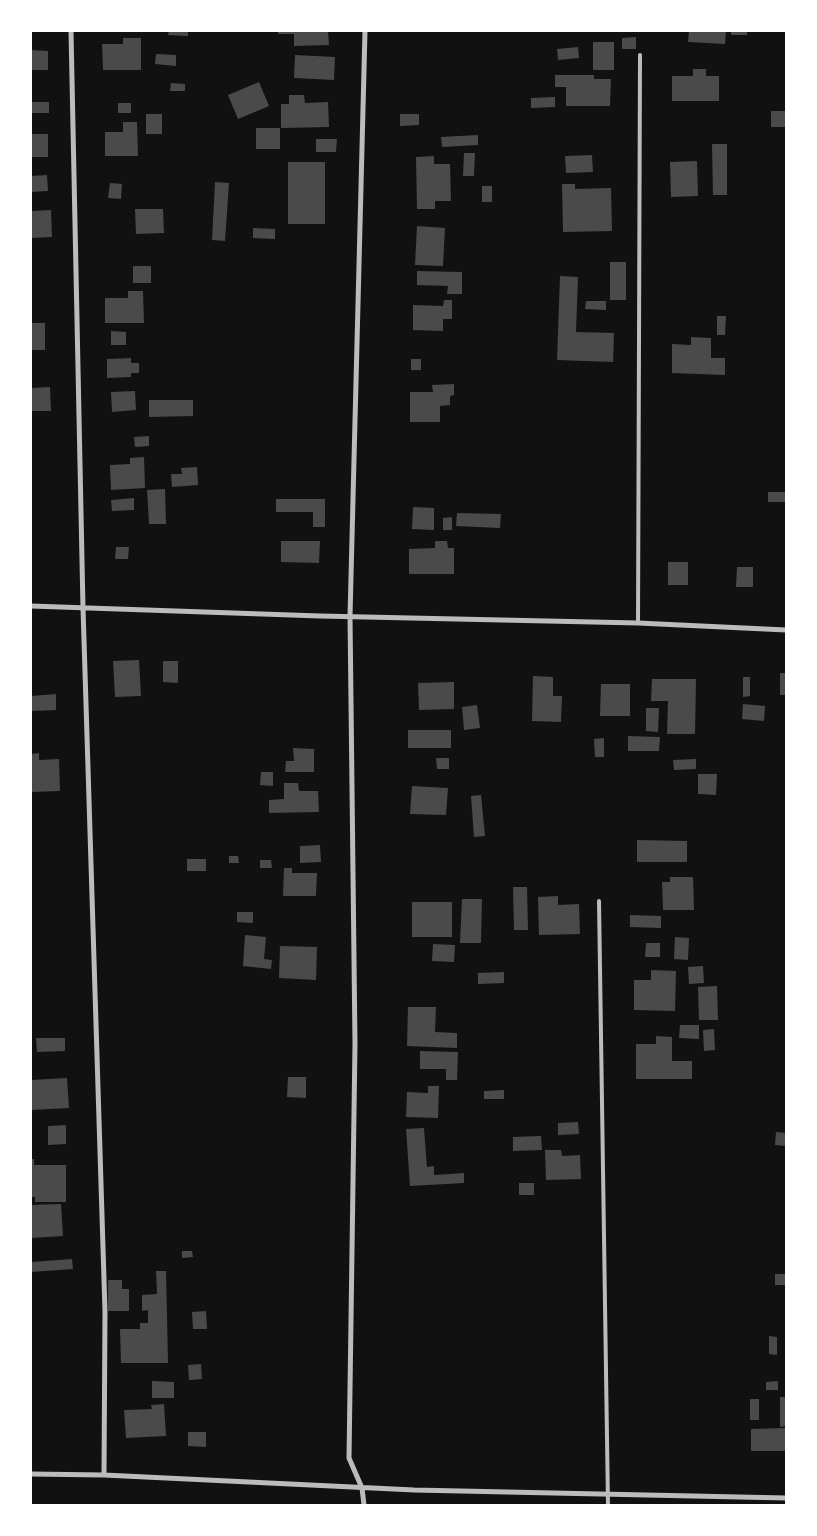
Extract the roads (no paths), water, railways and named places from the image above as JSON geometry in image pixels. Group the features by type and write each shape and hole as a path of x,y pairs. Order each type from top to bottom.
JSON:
{"street":[{"path":"71,31 83,608 104,1311 104,1475"},
{"path":"364,1505 362,1488 349,1458 355,1044 350,616 365,31"},
{"path":"31,606 638,623 786,630"},
{"path":"31,1474 104,1475 362,1488 786,1498"}],"lane":[{"path":"638,623 640,55"},
{"path":"599,901 608,1505"}]}
